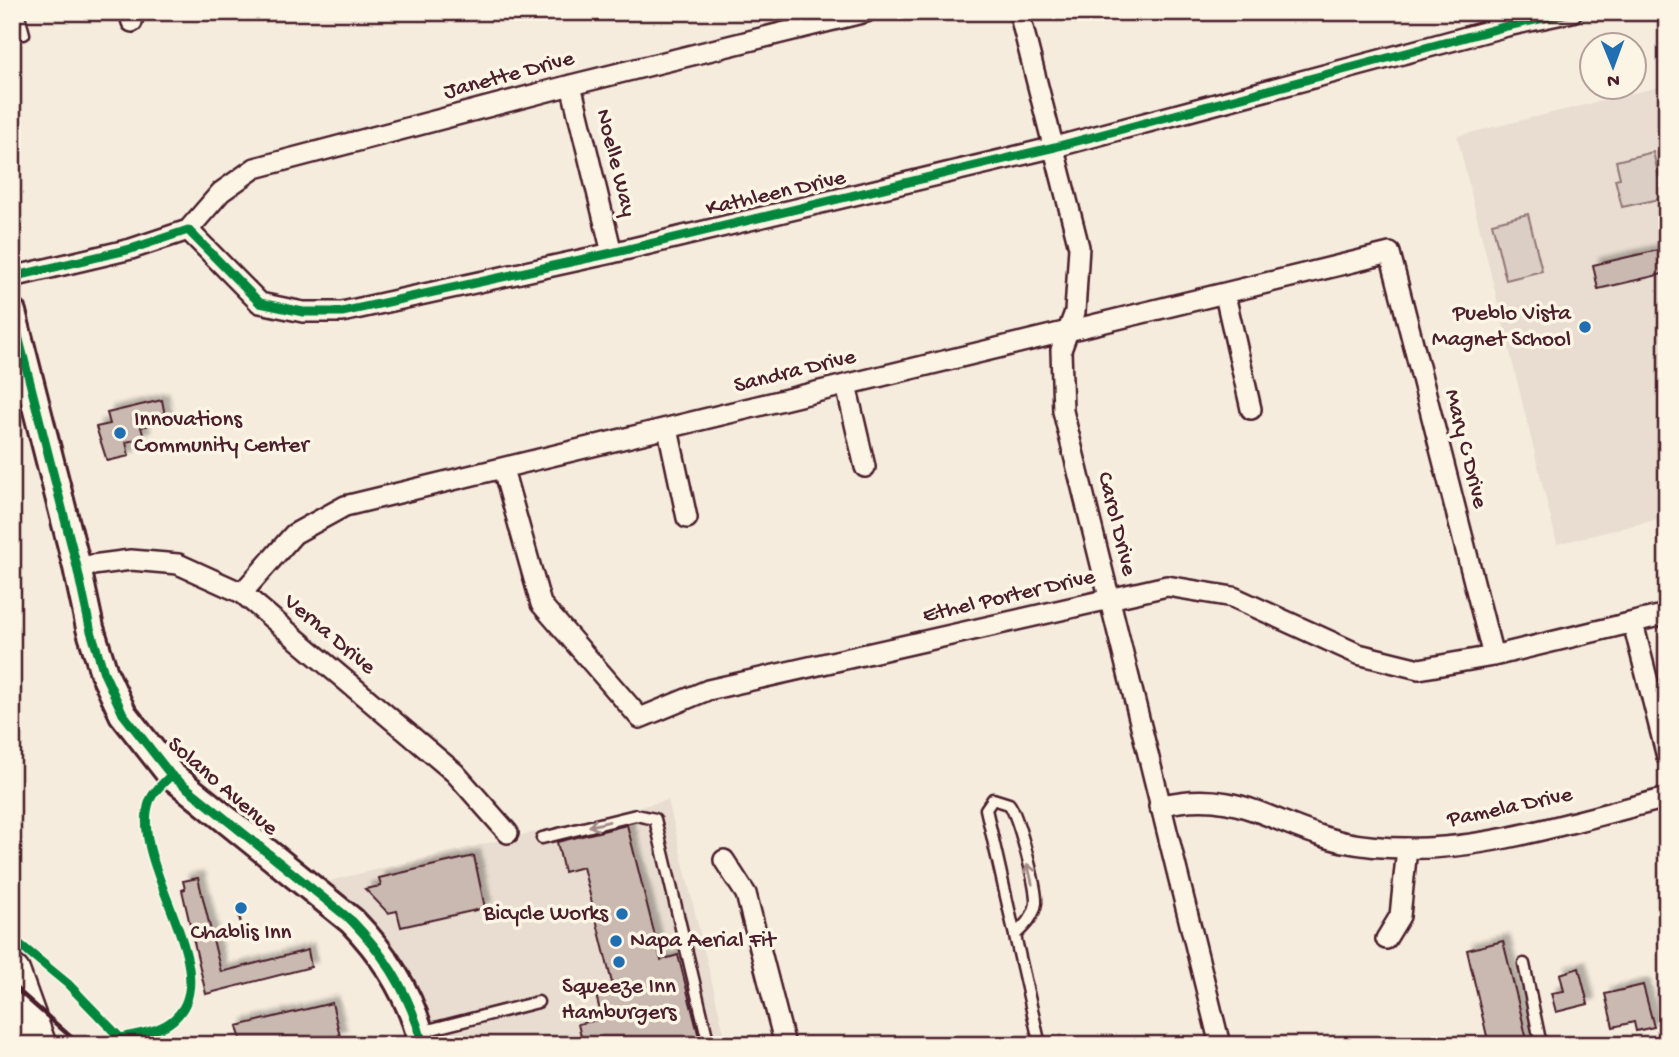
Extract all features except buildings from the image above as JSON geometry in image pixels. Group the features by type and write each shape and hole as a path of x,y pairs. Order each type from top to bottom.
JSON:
{"highway":[{"path":"12,973 38,1045"}],"street":[{"name":"Janette Drive","path":"188,230 221,192 255,168 571,85 866,12"},
{"name":"Carol Drive","path":"1019,12 1079,247 1074,312 1061,350 1063,411 1220,1045"},
{"name":"Kathleen Drive","path":"188,230 260,303 303,312 342,312 612,253 1055,147 1494,30 1572,12"},
{"name":"Noelle Way","path":"571,85 612,253"},
{"path":"12,277 131,249 188,230"},
{"name":"Sandra Drive","path":"242,593 294,534 345,506 1226,295 1390,253"},
{"name":"Mary C Drive","path":"1390,253 1493,656"},
{"path":"1226,295 1251,409"},
{"name":"Solano Avenue","path":"12,312 90,628 104,673 123,714 151,753 171,775 352,921 376,946 396,975 422,1038"},
{"path":"846,385 865,467"},
{"path":"668,429 687,518"},
{"name":"Ethel Porter Drive","path":"503,470 541,604 640,718 708,690 1167,586 1233,597 1358,654 1419,669 1493,656 1667,614"},
{"name":"Verna Drive","path":"77,567 131,559 178,564 242,593 455,773 508,833"},
{"path":"1633,623 1667,757"},
{"name":"Pamela Drive","path":"1159,806 1179,801 1231,801 1343,842 1406,848 1465,846 1667,798"},
{"path":"1386,939 1400,916 1406,848"},
{"path":"724,860 746,894 785,1045"}],"lane":[{"path":"19,12 24,34"},
{"path":"1016,935 1033,914 1036,899 1017,819 1009,804 993,799 986,809 1040,1045"},
{"path":"542,838 636,815 655,819 709,1045"},
{"path":"1524,964 1541,1045"},
{"path":"422,1038 538,1002"}],"path":[{"path":"220,935 242,929 239,915"}],"shaded area":[{"name":"Pueblo Vista Magnet School","path":"1667,85 1667,517 1557,544 1457,136 1597,102 1648,102 1648,90"},
{"path":"1653,152 1664,198 1622,207 1615,179 1620,178 1616,161"},
{"path":"1528,214 1542,271 1506,280 1492,223"},
{"path":"668,800 727,1045 436,1045 428,1017 375,925 329,881"}],"railway":[{"path":"12,985 80,1045"}],"cycle path":[{"path":"12,277 131,249 188,230 260,303 303,312 342,312 612,253 1055,147 1507,26 1572,12"},
{"path":"12,312 90,628 104,673 123,714 171,775 352,921 365,935 396,978 412,1010 423,1045"},
{"path":"122,1038 155,1030 167,1024 187,1000 190,975 184,946 151,854 146,825 150,800 171,775"},
{"path":"12,938 68,984 127,1045"}],"place":[{"name":"Pueblo Vista Magnet School","path":"1585,327"},
{"name":"Innovations Community Center","path":"120,433"},
{"name":"Chablis Inn","path":"241,908"},
{"name":"Bicycle Works","path":"622,914"},
{"name":"Napa Aerial Fit","path":"616,941"},
{"name":"Squeeze Inn Hamburgers","path":"619,962"}]}
